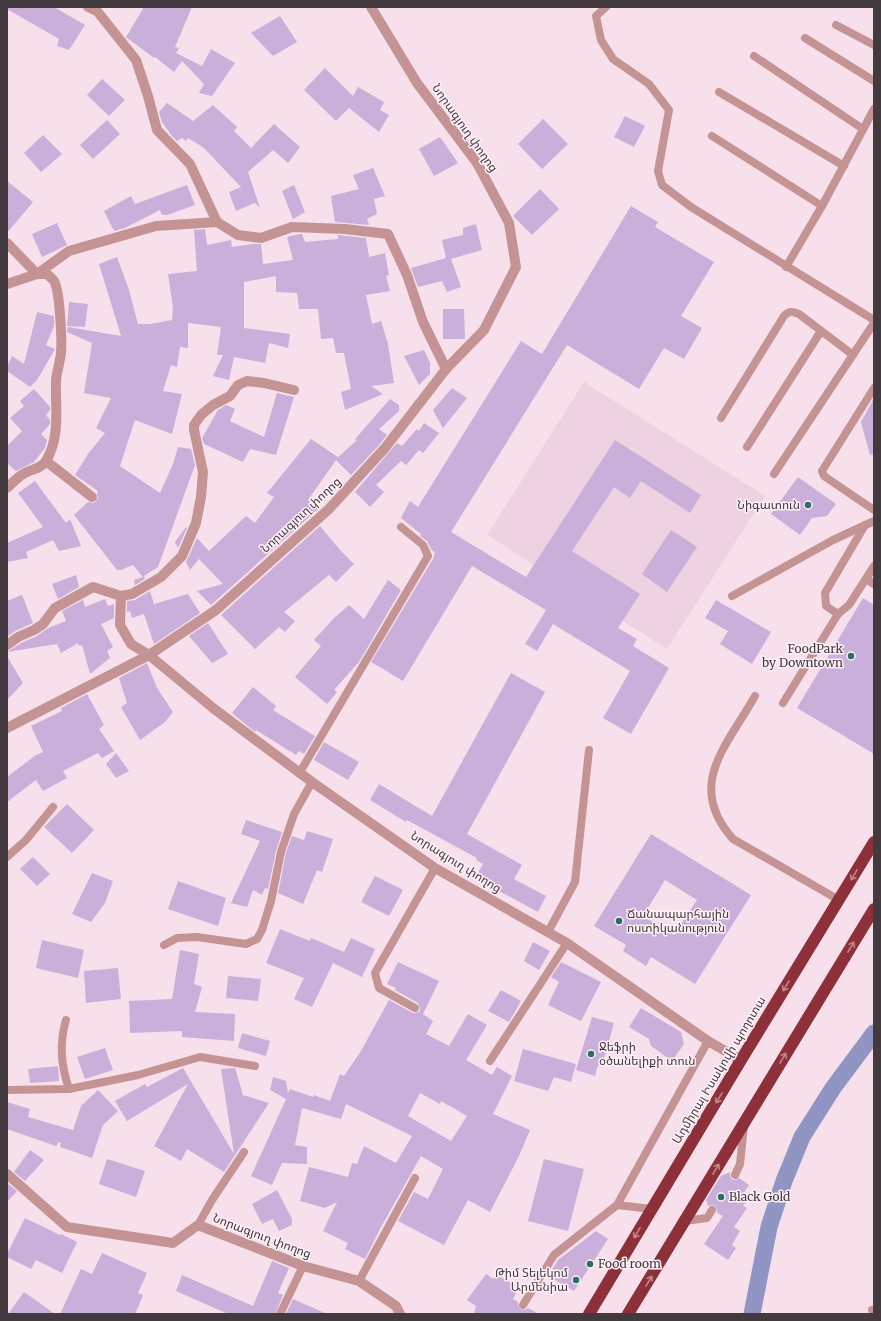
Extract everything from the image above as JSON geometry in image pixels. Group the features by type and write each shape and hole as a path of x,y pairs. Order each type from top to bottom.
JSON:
{"highway":[{"name":"Ադմիրալ Իսակովի պողոտա","path":"589,1314 874,842"},
{"path":"628,1314 874,908"}],"street":[{"path":"88,7 96,11 136,60 157,130 190,164 217,222 238,235 261,238 292,227 346,229 388,234 408,275 422,322 446,369"},
{"name":"Նորագյուղ փողոց","path":"7,728 149,655 216,610 329,509 385,448 446,369 484,330 516,267 509,223 477,163 417,83 371,7"},
{"path":"7,284 37,274 69,251 156,226 217,222"},
{"path":"7,243 37,274 48,274 54,281 59,295 61,352 56,378 57,413 55,439 52,451 40,467 24,474 7,488"},
{"path":"7,645 18,637 43,624 55,608 93,587 121,596 132,594 161,577 182,556 196,523 201,497 203,472 194,430 197,420 213,404 227,398 238,385 247,381 264,383 294,390"},
{"path":"46,461 92,497"},
{"name":"Նորագյուղ փողոց","path":"121,596 120,625 131,644 149,655 213,708 312,782 435,868 567,943 708,1041 741,1060"},
{"name":"Նորագյուղ փողոց","path":"7,1174 67,1227 173,1243 198,1225 303,1266 359,1281 396,1306 400,1314"}],"lane":[{"path":"606,7 596,16 601,40 613,59 649,84 669,110 658,171 662,186 691,207 874,322 774,474"},
{"path":"836,25 874,45"},
{"path":"805,38 874,81"},
{"path":"754,56 862,129"},
{"path":"719,92 844,166"},
{"path":"786,266 822,206 874,109"},
{"path":"712,136 822,206"},
{"path":"721,418 784,316 788,312 799,314 852,355"},
{"path":"747,447 821,331"},
{"path":"874,388 822,471 824,476 874,510"},
{"path":"732,596 833,540 874,521"},
{"path":"838,614 826,606 825,593 865,525"},
{"path":"300,772 428,556 423,545 401,527"},
{"path":"783,703 838,614 849,605 874,566"},
{"path":"866,579 874,584"},
{"path":"755,696 717,760 711,785 713,809 724,830 733,839 839,900"},
{"path":"548,932 575,882 589,750"},
{"path":"164,945 176,938 197,937 246,944 257,939 262,930 271,901 281,852 294,814 312,782"},
{"path":"7,857 26,840 53,806"},
{"path":"415,1008 380,988 375,973 435,868"},
{"path":"490,1061 567,943"},
{"path":"66,1020 61,1044 64,1074 69,1089"},
{"path":"524,1305 554,1254 617,1205 708,1041"},
{"path":"7,1090 69,1089 138,1075 200,1057 255,1066"},
{"path":"735,1175 740,1164 745,1122"},
{"path":"198,1225 212,1200 244,1152"},
{"path":"359,1281 415,1178"},
{"path":"617,1205 652,1209"},
{"path":"684,1221 706,1218 712,1210"},
{"path":"280,1314 303,1266"}],"shaded area":[{"path":"584,382 765,496 667,649 487,535"}],"building":[{"path":"7,7 54,7 85,25 69,50 57,46 59,39 7,9"},
{"path":"144,7 192,7 175,47 179,48 176,53 202,66 211,49 235,63 212,96 199,93 204,84 182,61 174,72 126,37"},
{"path":"280,16 297,42 273,56 251,33"},
{"path":"325,68 353,96 358,87 384,102 380,110 389,115 379,132 349,108 336,121 304,90"},
{"path":"102,79 125,100 109,116 87,95"},
{"path":"167,103 193,121 213,105 237,127 234,131 251,148 274,124 300,147 288,163 273,150 248,172 260,208 255,203 236,211 229,192 241,187 204,148 188,138 186,141 182,138 177,141 172,136 162,122 159,112"},
{"path":"625,116 645,126 634,147 614,137"},
{"path":"543,119 568,144 542,169 518,144"},
{"path":"107,120 120,134 93,159 80,145"},
{"path":"43,135 62,154 41,172 24,153"},
{"path":"440,137 458,163 434,176 419,149"},
{"path":"373,168 385,196 374,199 377,214 367,219 369,225 335,222 331,196 359,189 353,175"},
{"path":"7,181 33,202 7,233"},
{"path":"187,185 195,205 167,215 162,215 160,210 125,228 114,231 104,211 131,196 135,204"},
{"path":"294,185 305,212 293,219 282,191"},
{"path":"540,189 559,209 532,235 513,216"},
{"path":"631,206 658,222 655,227 714,262 681,316 702,328 684,359 664,348 639,389 567,345 451,532 526,577 615,440 701,495 690,513 641,481 630,498 614,487 572,551 640,594 618,628 637,639 633,646 669,668 631,734 603,718 630,671 553,624 537,651 525,644 546,610 472,566 403,681 371,662 433,559 435,553 427,541 420,536 421,534 401,518 410,501 418,507 521,341 542,354"},
{"path":"57,223 67,245 42,257 32,234"},
{"path":"476,224 482,250 451,259 461,287 447,292 442,281 418,287 411,268 446,258 442,240 463,235 463,228"},
{"path":"205,229 207,245 231,240 232,247 261,244 263,264 293,260 287,237 300,234 302,234 305,242 338,239 338,235 366,238 369,257 385,253 389,275 386,276 390,291 366,295 372,324 381,321 388,344 394,383 371,386 383,394 345,410 341,392 351,389 344,353 336,353 333,338 321,339 318,309 299,309 297,293 276,292 276,276 244,282 244,328 290,334 288,348 269,343 265,363 234,357 229,380 213,376 223,355 217,355 221,327 188,323 188,348 180,347 177,367 171,365 163,391 182,394 172,434 135,420 120,466 160,493 173,464 178,447 191,449 195,465 158,567 144,576 145,579 135,585 134,580 143,577 133,565 117,570 74,515 88,502 94,503 98,498 98,491 75,475 88,454 105,433 96,428 111,398 84,393 92,343 67,332 67,330 68,327 121,336 99,264 117,257 129,290 138,324 150,324 172,320 173,308 168,274 197,271 194,230"},
{"path":"69,302 88,304 85,327 67,326"},
{"path":"443,309 464,309 465,339 443,339"},
{"path":"37,312 54,316 54,326 46,345 55,349 37,380 30,387 7,371 7,367 12,356 24,364"},
{"path":"424,350 430,363 430,374 419,385 404,356"},
{"path":"452,388 467,398 443,428 433,410"},
{"path":"34,389 50,407 50,410 46,415 50,420 50,424 41,434 47,440 45,448 34,462 16,471 7,463 7,446 22,431 10,418 24,406 20,401"},
{"path":"277,393 294,397 276,455 250,449 243,462 204,444 202,438 218,410 226,405 235,409 230,421 264,437"},
{"path":"874,398 874,454 870,455 861,422"},
{"path":"390,399 399,405 399,411 379,429 387,435 380,444 351,475 336,460 308,500 318,509 211,605 197,591 223,584 199,559 190,570 186,562 197,538 209,551 246,516 255,523 274,497 267,493 311,439 338,457 336,459 357,440 355,439"},
{"path":"424,423 439,433 423,453 419,450 406,465 401,461 376,485 384,492 370,507 355,492 397,443 402,446 417,429 419,431"},
{"path":"798,477 836,504 827,516 812,518 800,535 771,514"},
{"path":"35,481 66,523 70,519 81,546 59,551 53,540 26,552 28,558 7,562 7,543 43,527 18,493"},
{"path":"320,526 354,564 336,582 329,575 284,612 295,621 285,632 279,627 255,649 221,615"},
{"path":"186,527 187,528 178,548 175,542"},
{"path":"671,530 697,547 667,592 642,574"},
{"path":"76,575 79,587 58,599 52,584"},
{"path":"388,580 401,590 359,662 334,690 337,692 327,704 295,677 321,646 314,640 334,618 349,605 364,619"},
{"path":"150,591 154,604 188,594 200,613 154,644 144,614 132,618 130,611 127,612 127,601 135,600"},
{"path":"22,595 33,623 15,631 7,637 7,601"},
{"name":"FoodPark by Downtown","path":"863,598 874,605 874,754 797,708"},
{"path":"105,599 108,606 114,604 114,618 101,624 113,647 107,651 110,658 90,674 82,645 79,646 78,643 61,653 57,644 7,652 21,643 37,636 48,628 66,621 62,611 83,600 85,607"},
{"path":"716,600 771,632 752,664 720,644 728,631 705,618"},
{"path":"208,623 228,654 212,663 189,636"},
{"path":"7,656 23,683 7,700"},
{"path":"147,663 157,688 173,712 165,722 140,740 121,707 127,703 119,678"},
{"path":"511,673 545,692 467,834 522,865 514,879 546,896 538,912 475,878 483,864 476,860 477,858 407,820 406,822 370,800 379,784 432,816"},
{"path":"253,687 276,706 273,710 315,736 304,754 299,751 296,755 256,730 255,732 232,713"},
{"path":"87,694 104,725 99,729 114,751 102,758 98,753 63,771 67,778 43,791 36,780 7,802 7,777 36,755 43,752 31,726 62,711 61,708"},
{"path":"324,742 359,762 348,780 314,760"},
{"path":"116,753 129,771 116,778 106,764"},
{"path":"67,804 94,830 72,853 44,827"},
{"path":"246,820 282,832 276,851 268,889 265,888 262,895 253,890 247,907 231,903 260,841 241,834"},
{"path":"307,831 333,839 322,872 317,870 303,904 278,893 286,853 292,836 304,840"},
{"path":"651,834 751,895 695,984 651,957 646,966 623,951 626,945 594,926","holes":["665,880 697,900 674,935 643,916"]},
{"path":"33,857 50,874 37,886 20,869"},
{"path":"92,873 113,881 105,903 91,922 72,914"},
{"path":"375,876 403,890 389,916 361,902"},
{"path":"178,881 226,898 218,926 168,909"},
{"path":"280,929 310,941 311,938 344,952 351,938 375,949 362,977 333,963 312,1007 294,999 304,978 266,963"},
{"path":"42,940 84,950 78,978 36,968"},
{"path":"533,942 550,951 539,970 524,961"},
{"path":"180,950 199,954 194,984 202,987 195,1012 235,1014 234,1041 182,1037 182,1031 130,1033 129,1001 172,999"},
{"path":"398,962 439,981 423,1014 433,1021 426,1034 449,1046 468,1014 487,1025 466,1060 492,1075 497,1067 512,1076 493,1114 530,1130 519,1156 490,1212 468,1200 444,1245 398,1221 414,1192 428,1199 443,1169 421,1156 381,1227 365,1259 345,1249 348,1243 323,1231 337,1202 325,1208 300,1201 309,1167 348,1177 352,1163 357,1164 364,1146 396,1163 412,1136 346,1104 341,1119 302,1108 295,1145 307,1147 307,1164 282,1163 272,1185 251,1176 286,1099 270,1090 273,1077 286,1081 288,1093 290,1089 330,1101 340,1074 344,1076 361,1051 389,1000 413,1013 420,1011 418,1003 395,990 396,988 387,984","holes":["420,1093 440,1104 441,1101 467,1116 451,1141 408,1116"]},
{"path":"561,962 601,982 581,1021 548,1005 559,982 551,977"},
{"path":"118,968 121,999 86,1003 84,971"},
{"path":"228,976 261,979 258,1001 226,998"},
{"path":"501,990 521,1001 509,1022 488,1011"},
{"path":"641,1008 681,1032 684,1044 672,1061 651,1046 649,1039 629,1027"},
{"path":"592,1017 614,1023 602,1066 598,1065 595,1076 576,1070"},
{"path":"242,1033 270,1041 266,1056 238,1048"},
{"path":"105,1048 113,1070 85,1079 77,1057"},
{"path":"523,1049 576,1064 571,1082 554,1077 548,1091 514,1081"},
{"path":"58,1066 59,1081 30,1083 28,1069"},
{"path":"183,1068 234,1154 221,1069 235,1068 243,1095 269,1103 224,1172 187,1149 181,1161 154,1146 188,1084 127,1121 115,1101 145,1084 147,1087"},
{"path":"98,1090 118,1111 103,1125 92,1158 60,1147 61,1143 59,1142 56,1146 7,1129 7,1102 30,1109 28,1117 73,1130 81,1106"},
{"path":"30,1150 44,1160 25,1181 14,1172"},
{"path":"107,1159 145,1171 136,1197 99,1184"},
{"path":"544,1159 584,1169 568,1231 528,1221"},
{"path":"730,1172 732,1180 739,1178 749,1185 741,1197 747,1201 743,1206 747,1208 734,1227 740,1231 732,1245 736,1248 728,1260 704,1244 723,1216 717,1213 715,1206 708,1206 706,1200 721,1176"},
{"path":"7,1183 17,1191 7,1202"},
{"path":"277,1190 292,1219 292,1225 279,1231 273,1219 262,1224 252,1204"},
{"path":"25,1218 77,1242 62,1273 36,1260 31,1269 7,1257 7,1254"},
{"path":"596,1231 608,1239 574,1291 548,1276 558,1260"},
{"path":"102,1253 147,1273 138,1293 143,1295 135,1314 60,1314 81,1269 92,1274"},
{"path":"272,1261 289,1268 278,1293 283,1295 275,1314 228,1314 176,1291 182,1275 253,1306"},
{"path":"486,1274 493,1279 497,1275 511,1283 517,1291 513,1299 518,1302 520,1309 525,1310 528,1308 539,1314 474,1314 476,1306 467,1300"},
{"path":"24,1292 55,1314 8,1314"},
{"path":"293,1299 327,1314 286,1314"}],"waterway":[{"path":"752,1314 769,1227 784,1181 802,1137 833,1088 874,1033"}],"place":[{"name":"Նիգատուն","path":"808,505"},
{"name":"FoodPark by Downtown","path":"851,656"},
{"name":"Ճանապարհային ոստիկանություն","path":"619,921"},
{"name":"Ջեֆրի օծանելիքի տուն","path":"591,1054"},
{"name":"Black Gold","path":"721,1197"},
{"name":"Food room","path":"590,1264"},
{"name":"Թիմ Տելեկոմ Արմենիա","path":"576,1280"}]}
